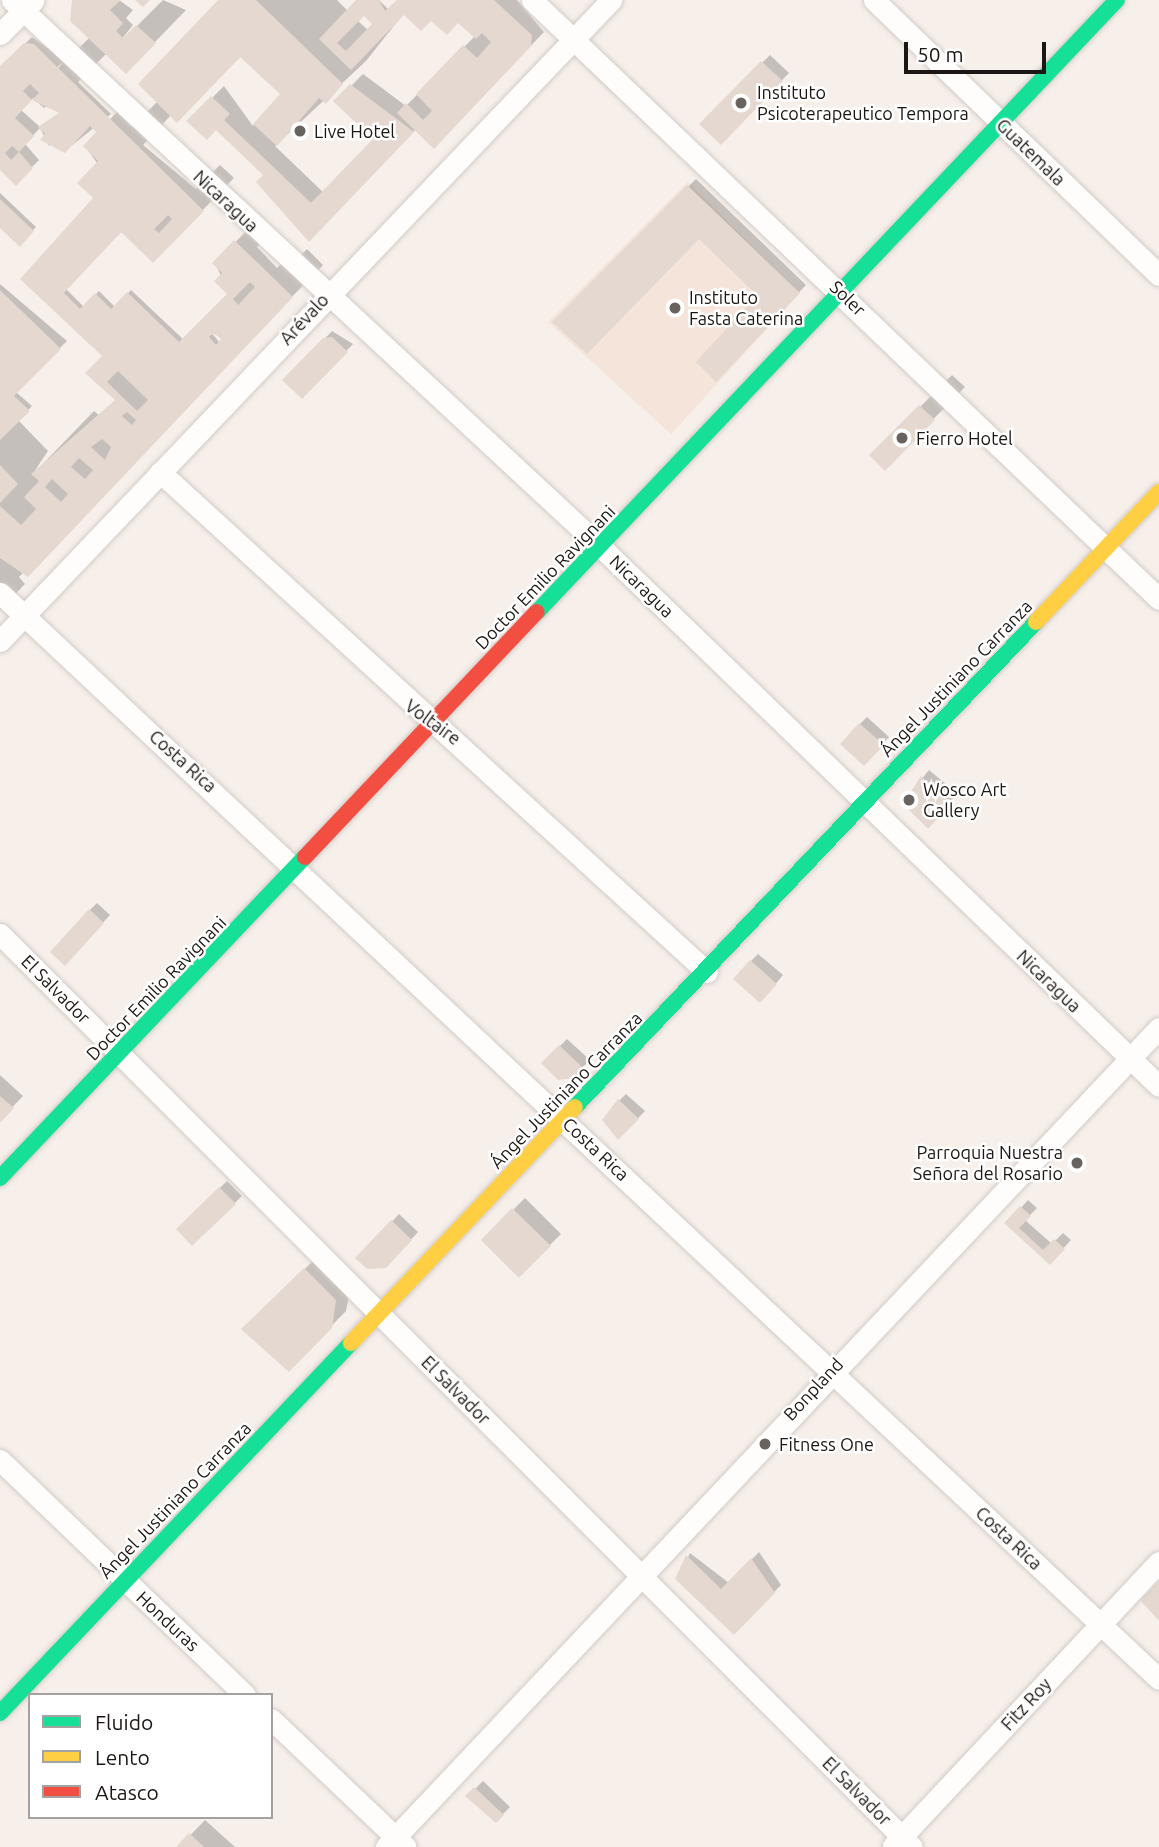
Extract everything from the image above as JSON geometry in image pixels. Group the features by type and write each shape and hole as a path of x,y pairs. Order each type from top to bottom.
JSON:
{"street":[{"name":"Soler","path":"532,0 841,291 1159,599"},
{"name":"Arévalo","path":"0,642 611,0"},
{"name":"Guatemala","path":"874,0 1159,275"},
{"name":"Doctor Emilio Ravignani","path":"0,1178 299,868 432,721 601,548 1116,0"},
{"path":"0,34 24,3"},
{"name":"Nicaragua","path":"24,3 327,296 601,548 1159,1086"},
{"name":"Voltaire","path":"160,472 707,972"},
{"name":"Ángel Justiniano Carranza","path":"0,1713 564,1118 707,972 864,802 1159,492"},
{"name":"Costa Rica","path":"0,593 299,868 1159,1679"},
{"name":"El Salvador","path":"0,934 642,1574 902,1844"},
{"name":"Bonpland","path":"396,1844 831,1371 1159,1028"},
{"name":"Honduras","path":"0,1460 243,1693"},
{"name":"Fitz Roy","path":"902,1844 1159,1562"},
{"path":"273,1721 396,1844"}],"shaded area":[{"name":"Instituto Fasta Caterina","path":"688,182 800,293 671,434 548,322"}],"building":[{"path":"72,0 121,0 110,10 123,23 116,31 123,38 136,25 156,43 126,74 70,21"},
{"path":"135,0 150,0 143,7"},
{"path":"218,0 256,0 343,84 326,104 319,98 277,146 253,124 280,94 240,57 177,123 138,84"},
{"path":"356,0 379,0 385,11 397,0 494,0 532,35 531,46 434,149 397,113 406,103 423,120 432,111 416,94 463,45 477,58 491,42 482,33 476,39 458,23 447,35 431,21 421,31 404,15 351,70 319,39","holes":["364,16 372,24 346,51 337,43"]},
{"path":"24,43 34,44 204,211 153,263 121,232 64,293 80,309 95,293 111,309 127,292 179,342 227,294 214,281 222,273 212,263 234,240 293,297 28,577 0,558 0,506 21,525 36,509 24,497 39,481 31,474 115,400 85,373 102,356 20,279 93,198 77,183 98,161 83,146 96,132 90,126 65,153 40,140 45,134 38,127 59,113 32,100 15,118 34,136 19,152 33,168 16,186 0,170 0,66","holes":["30,84 39,93 32,100 23,91","12,146 19,152 11,160 5,153","168,215 172,219 159,233 154,229","250,282 255,287 238,305 233,299","214,333 221,339 216,345 209,337","118,371 148,400 137,411 107,382","127,412 136,420 132,425 122,416","102,439 111,447 105,460 91,447","79,458 93,470 85,479 71,467","52,479 68,494 61,502 45,487"]},
{"name":"Instituto Psicoterapeutico Tempora","path":"761,61 783,81 721,145 699,124"},
{"path":"350,84 414,132 309,242 256,182 263,175 216,130 207,140 186,121 211,96 230,114 224,120 311,203 373,139 333,101"},
{"path":"687,185 800,293 716,382 696,362 757,295 699,239 587,354 552,322"},
{"path":"0,199 34,231 20,247 0,228"},
{"path":"0,290 61,349 14,396 30,411 0,440"},
{"path":"332,337 348,352 302,399 282,380 323,338"},
{"name":"Fierro Hotel","path":"919,405 935,420 885,471 869,455"},
{"path":"0,465 18,484 0,503"},
{"path":"859,723 884,745 864,766 840,744"},
{"path":"921,776 952,803 928,829 903,804"},
{"path":"89,909 104,923 65,966 50,952"},
{"path":"750,960 777,984 760,1003 733,979"},
{"path":"559,1045 584,1069 574,1078 558,1080 541,1063"},
{"path":"0,1096 14,1108 0,1123"},
{"path":"618,1099 639,1119 618,1140 602,1120"},
{"path":"219,1187 236,1204 192,1246 176,1229"},
{"path":"1020,1206 1031,1216 1019,1228 1043,1250 1054,1239 1065,1249 1050,1265 1004,1223"},
{"path":"512,1208 551,1246 519,1278 481,1240"},
{"path":"391,1220 412,1240 386,1268 367,1269 355,1258"},
{"path":"304,1268 336,1300 332,1328 289,1372 241,1329"},
{"path":"686,1555 721,1589 751,1558 775,1593 734,1635 675,1579"},
{"path":"1159,1582 1159,1621 1140,1600"},
{"path":"474,1787 504,1815 496,1823 465,1796"},
{"path":"189,1833 204,1847 176,1847"}],"traffic: fast":[{"path":"537,612 1117,0"},
{"path":"575,1107 1036,622"},
{"path":"0,1178 305,857"},
{"path":"0,1713 351,1343"}],"traffic: slow":[{"path":"1036,622 1159,492"},
{"path":"351,1343 575,1107"}],"traffic: jam":[{"path":"305,857 537,612"}],"place":[{"name":"Instituto Psicoterapeutico Tempora","path":"741,103"},
{"name":"Live Hotel","path":"300,131"},
{"name":"Instituto Fasta Caterina","path":"675,308"},
{"name":"Fierro Hotel","path":"902,438"},
{"name":"Wosco Art Gallery","path":"909,800"},
{"name":"Parroquia Nuestra Señora del Rosario","path":"1077,1163"},
{"name":"Fitness One","path":"765,1444"}]}
